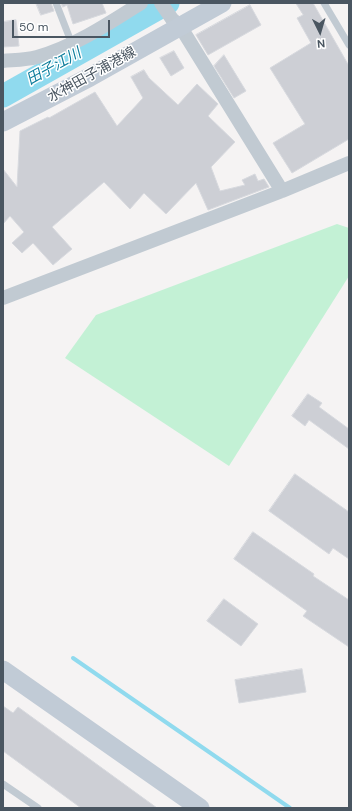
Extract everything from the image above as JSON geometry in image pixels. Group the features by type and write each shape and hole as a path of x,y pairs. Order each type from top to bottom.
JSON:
{"main road":[{"name":"水神田子浦港線","path":"3,122 90,77 176,22 222,3"},
{"path":"4,672 200,808"}],"street":[{"path":"3,61 36,57 72,44 115,20 141,3"},
{"path":"161,3 176,22 282,191"},
{"path":"3,298 282,191 349,163"}],"lane":[{"path":"56,3 72,44"},
{"path":"324,3 349,45"},
{"path":"3,784 38,808"}],"green space":[{"path":"337,224 349,228 349,276 229,466 65,358 96,315"}],"building":[{"path":"36,3 51,3 54,11 41,15"},
{"path":"61,3 102,3 106,13 73,24 67,5 63,7"},
{"path":"296,3 313,3 349,66 349,139 292,173 273,143 305,124 270,68 311,43 297,18 303,15"},
{"path":"250,5 261,25 208,55 196,35"},
{"path":"16,20 19,46 3,47 3,22"},
{"path":"174,51 184,68 171,76 160,58"},
{"path":"224,55 246,91 234,98 214,66"},
{"path":"144,70 149,78 178,105 197,84 218,104 208,116 235,142 211,167 220,191 245,185 242,180 255,174 258,181 264,179 269,187 208,210 196,183 166,214 144,193 130,209 104,182 52,227 72,249 53,265 33,243 22,253 12,243 24,232 10,216 3,224 3,169 17,187 20,131 48,117 49,118 95,92 117,126 143,98 131,77"},
{"path":"308,394 322,403 319,407 349,429 349,449 309,420 305,426 292,416"},
{"path":"295,474 349,512 349,559 333,548 329,554 269,511"},
{"path":"253,532 314,574 313,576 349,600 349,647 303,616 307,611 234,559"},
{"path":"224,599 258,624 241,646 207,621"},
{"path":"302,669 306,692 239,703 235,680"},
{"path":"3,706 13,713 18,707 157,808 81,808 3,751"}],"waterway":[{"name":"田子江川","path":"3,96 168,3"},
{"path":"73,658 290,808"}]}
